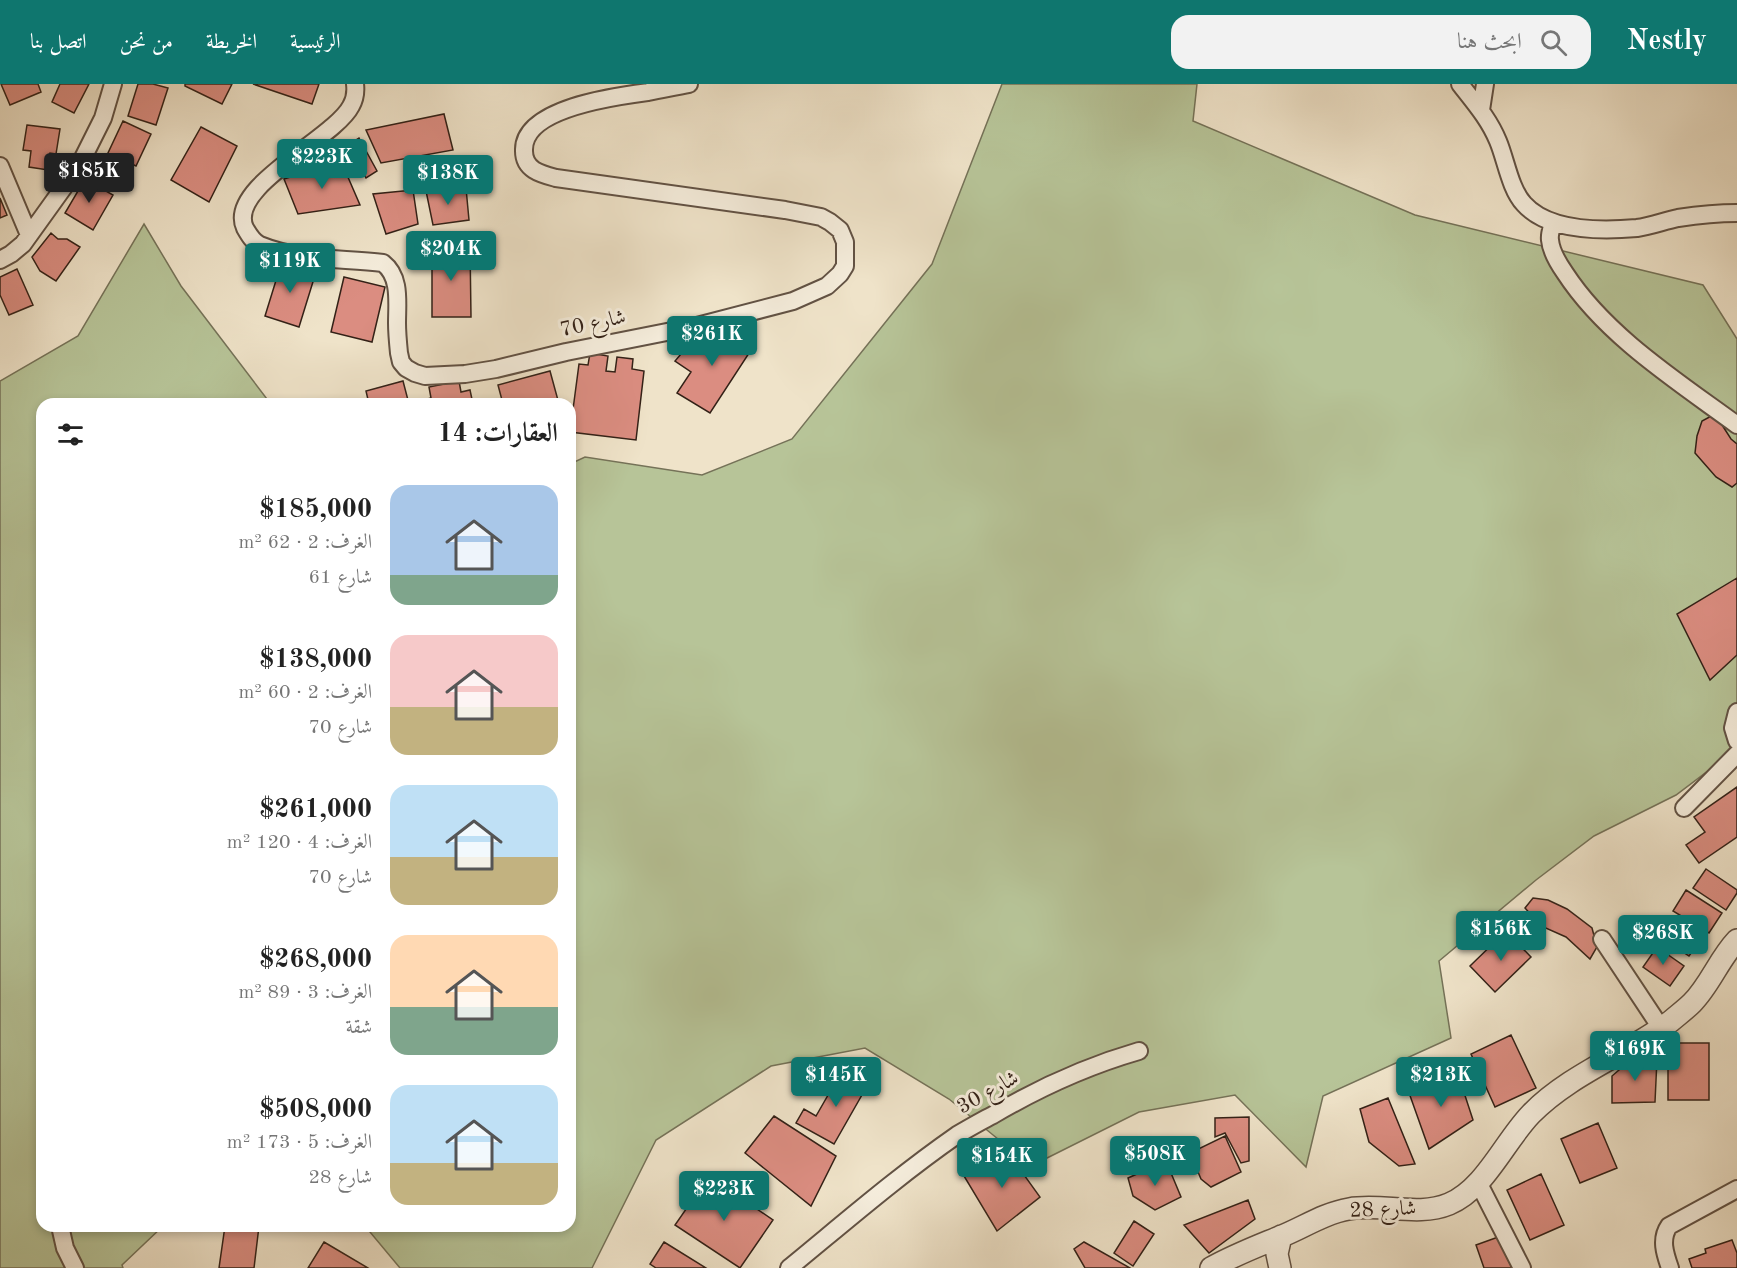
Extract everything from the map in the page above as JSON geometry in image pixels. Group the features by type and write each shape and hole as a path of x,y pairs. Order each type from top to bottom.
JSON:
{"street":[{"path":"0,260 23,244 79,166 103,117 113,84"},
{"name":"شارع 70","path":"355,84 355,98 347,113 268,178 248,199 242,215 243,224 249,236 259,244 300,256 383,263 389,268 397,290 401,362 415,374 425,376 465,374 496,369 566,352 697,327 793,301 827,286 840,274 845,266 845,242 840,230 821,217 556,178 541,174 526,162 523,148 528,135 549,117 597,100 689,84"},
{"path":"1460,84 1481,110 1498,139 1510,175 1524,205 1553,222 1569,227 1639,228 1678,218 1713,213 1737,213"},
{"path":"1481,110 1485,84"},
{"path":"0,166 29,235"},
{"path":"1553,222 1549,239 1555,258 1579,295 1612,329 1657,366 1737,425"},
{"path":"1737,712 1733,728 1737,741"},
{"path":"1684,808 1737,754"},
{"path":"1602,939 1661,1028"},
{"name":"شارع 28","path":"1211,1268 1326,1215 1369,1207 1428,1209 1458,1200 1481,1178 1531,1114 1551,1096 1661,1028 1693,1002 1737,940"},
{"name":"شارع 30","path":"789,1268 959,1134 1011,1104 1073,1074 1103,1061 1139,1051"},
{"path":"1481,1178 1522,1268"},
{"path":"1670,1268 1664,1245 1665,1231 1669,1226 1737,1189"},
{"path":"61,1232 65,1248 75,1268"},
{"path":"1280,1268 1276,1254 1281,1236"}],"green space":[{"path":"1002,84 1197,84 1193,121 1415,215 1703,285 1737,339 1737,749 1676,795 1594,836 1536,880 1439,961 1451,1038 1323,1096 1306,1167 1235,1095 1139,1112 1031,1166 949,1099 865,1048 771,1066 656,1140 592,1268 400,1268 370,1232 576,1232 576,461 585,457 702,475 792,439 932,264"},
{"path":"144,224 181,286 266,398 36,398 36,1232 157,1232 122,1265 123,1268 0,1268 0,381 78,336"}],"building":[{"path":"1,84 38,84 41,92 10,105"},
{"path":"60,84 89,84 74,113 52,102"},
{"path":"138,84 153,84 168,88 156,125 128,116"},
{"path":"185,84 232,84 222,104"},
{"path":"253,84 319,84 312,104"},
{"path":"444,114 453,150 381,163 366,130"},
{"path":"123,121 151,134 136,166 108,153"},
{"path":"27,125 60,129 56,154 50,153 48,170 29,167 31,151 23,150"},
{"path":"201,127 237,146 209,202 171,180"},
{"path":"359,138 377,171 366,178 348,145"},
{"path":"341,161 360,205 298,214 284,179"},
{"path":"85,179 113,195 93,230 65,213"},
{"path":"466,188 469,220 433,225 426,191"},
{"path":"413,190 418,224 386,234 373,194"},
{"path":"0,198 7,215 0,218"},
{"path":"51,233 58,239 67,239 80,247 56,281 40,271 32,257"},
{"path":"432,246 470,246 471,317 432,317"},
{"path":"282,261 316,272 299,327 265,316"},
{"path":"17,269 33,305 9,315 0,295 0,277"},
{"path":"344,277 385,287 372,342 331,332"},
{"path":"719,325 753,347 710,413 677,393 691,372 675,361 698,334 709,341"},
{"path":"590,353 608,356 606,371 615,372 617,357 633,359 632,369 644,371 636,440 576,433 574,398 579,364 588,365"},
{"path":"550,371 557,398 501,398 498,385"},
{"path":"403,381 407,398 368,398 366,391"},
{"path":"459,381 461,392 470,390 472,398 431,398 429,387"},
{"path":"1715,414 1731,439 1737,444 1737,483 1732,487 1716,477 1695,453 1702,421"},
{"path":"1737,578 1737,655 1710,680 1677,614"},
{"path":"1737,787 1737,837 1699,863 1686,845 1705,832 1694,817"},
{"path":"1706,869 1737,890 1726,910 1693,888"},
{"path":"1686,890 1722,913 1709,933 1673,911"},
{"path":"1533,898 1548,900 1567,909 1592,928 1597,947 1590,959 1566,937 1541,926 1525,908"},
{"path":"1671,918 1702,938 1689,956 1659,936"},
{"path":"1506,931 1531,957 1495,992 1470,966"},
{"path":"1657,947 1684,966 1670,986 1643,967"},
{"path":"1511,1035 1536,1088 1495,1107 1471,1054"},
{"path":"1668,1043 1709,1043 1709,1100 1668,1100"},
{"path":"1633,1058 1657,1059 1655,1102 1612,1103 1612,1076"},
{"path":"867,1067 875,1072 834,1144 796,1123 804,1109 816,1116 835,1083 847,1090 857,1072 863,1074"},
{"path":"1457,1071 1473,1120 1429,1149 1408,1090"},
{"path":"1388,1098 1415,1164 1399,1166 1369,1142 1360,1109"},
{"path":"774,1116 836,1156 811,1206 745,1153"},
{"path":"1249,1117 1249,1161 1241,1163 1225,1133 1215,1137 1215,1118"},
{"path":"1598,1123 1617,1168 1580,1183 1561,1139"},
{"path":"1225,1136 1241,1172 1211,1187 1201,1179 1190,1153"},
{"path":"1006,1150 1040,1197 997,1231 964,1176"},
{"path":"1166,1161 1181,1197 1155,1210 1133,1196 1128,1178"},
{"path":"1541,1174 1564,1225 1530,1240 1507,1190"},
{"path":"709,1176 773,1220 740,1268 675,1225"},
{"path":"1248,1200 1255,1219 1209,1253 1184,1225"},
{"path":"1134,1221 1154,1234 1133,1266 1114,1253"},
{"path":"224,1232 258,1232 254,1268 219,1268"},
{"path":"1501,1236 1512,1268 1484,1268 1476,1245"},
{"path":"1732,1240 1737,1253 1737,1268 1692,1268 1689,1259 1706,1253 1705,1249"},
{"path":"324,1242 368,1268 308,1268"},
{"path":"664,1242 706,1268 656,1268 650,1264"},
{"path":"1084,1242 1130,1268 1085,1268 1074,1249"}]}
